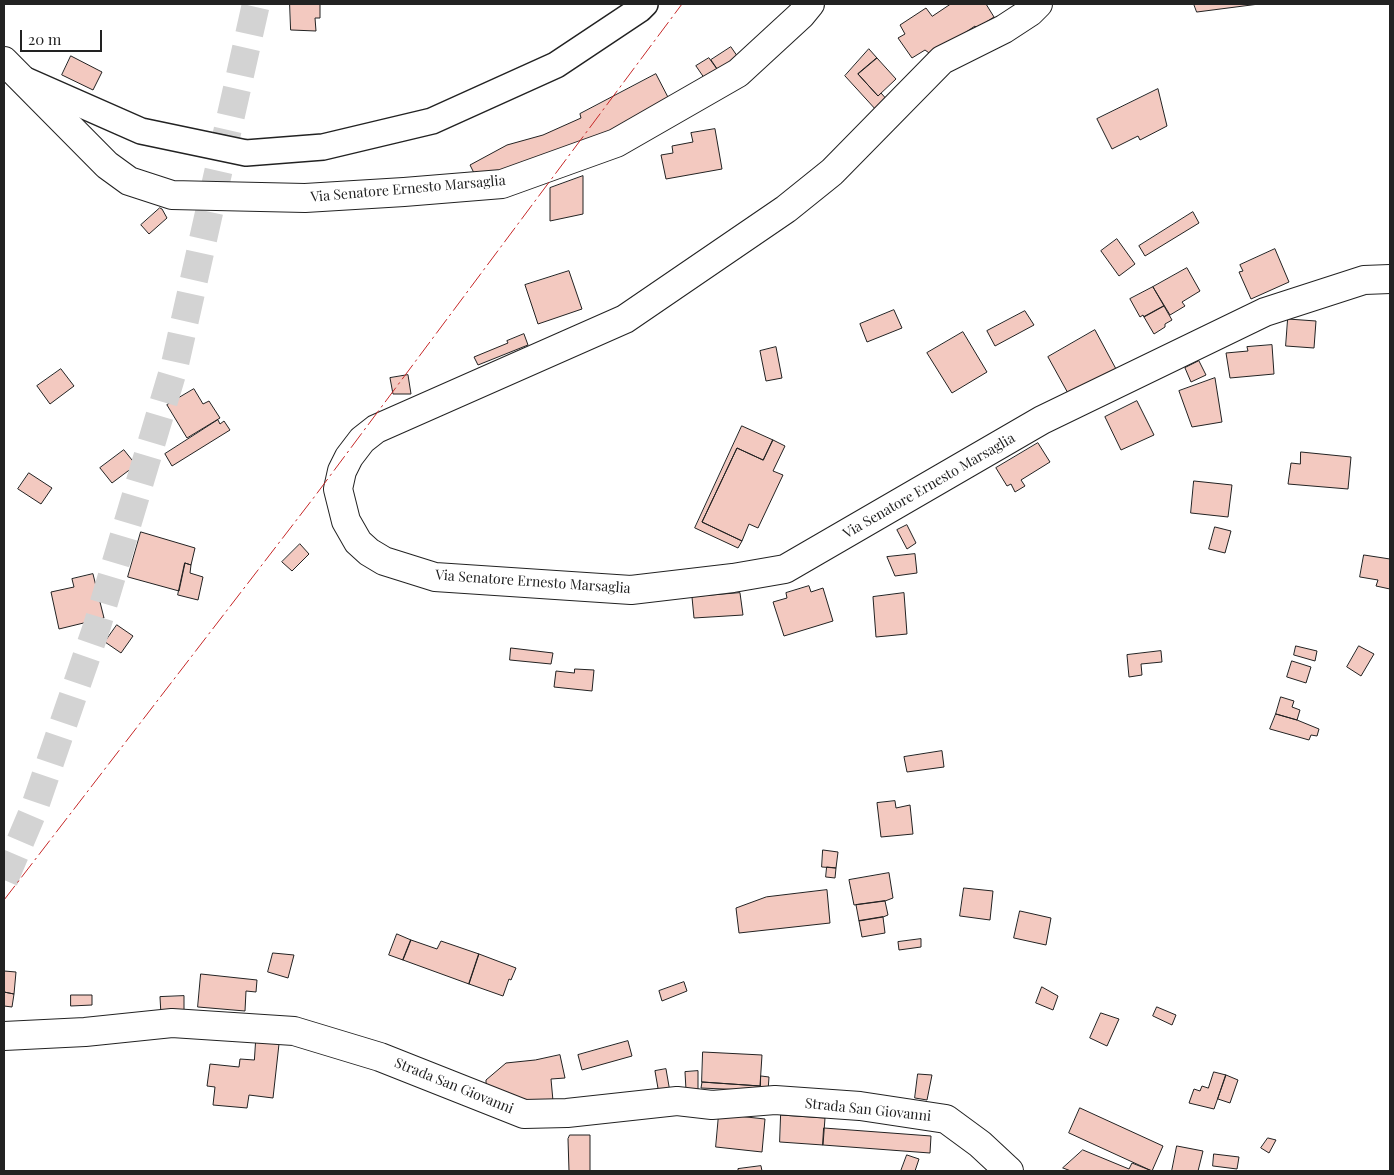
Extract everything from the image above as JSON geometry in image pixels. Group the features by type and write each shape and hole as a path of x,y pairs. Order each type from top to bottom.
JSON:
{"street":[{"path":"12,69 141,131 246,153 323,147 432,121 556,66 645,4"},
{"name":"Via Senatore Ernesto Marsaglia","path":"12,69 108,165 129,181 172,195 304,198 502,184 616,143 738,73 801,15 810,4"},
{"name":"Via Senatore Ernesto Marsaglia","path":"1038,4 1030,12 1004,29 942,60 832,172 786,209 625,320 385,425 369,434 362,440 349,458 342,471 338,489 346,521 358,542 369,552 384,561 434,577 630,590 733,578 785,569 1042,420 1265,312 1364,280 1390,279"},
{"name":"Strada San Giovanni","path":"4,1036 85,1032 172,1024 294,1031 380,1057 524,1114 567,1113 677,1102 712,1105 775,1100 860,1106 946,1119 980,1144 1009,1171"}],"building":[{"path":"290,4 320,4 320,18 315,18 316,31 291,30"},
{"path":"951,4 986,4 994,17 977,28 975,26 932,55 925,50 912,58 898,38 905,34 900,25 926,8 932,16"},
{"path":"1194,4 1259,4 1197,12"},
{"path":"731,47 742,63 722,76 711,60"},
{"path":"869,49 877,58 858,74 878,96 881,93 889,102 877,111 845,76"},
{"path":"71,56 102,72 93,90 62,75"},
{"path":"709,58 722,76 709,85 696,66"},
{"path":"877,58 896,79 878,96 858,74"},
{"path":"656,74 671,103 565,156 476,177 470,165 507,145 543,135 581,118 580,114"},
{"path":"1158,89 1167,126 1140,140 1138,136 1112,149 1097,119"},
{"path":"715,129 722,169 666,179 661,155 673,153 672,146 693,142 691,133"},
{"path":"583,176 583,214 550,221 550,188"},
{"path":"160,208 167,218 149,234 141,225"},
{"path":"1193,212 1199,223 1145,256 1139,246"},
{"path":"1117,239 1135,264 1119,276 1101,251"},
{"path":"1275,249 1289,282 1251,299 1239,272 1243,271 1240,265"},
{"path":"1187,268 1200,291 1182,302 1185,306 1170,315 1153,287"},
{"path":"569,271 582,309 538,324 525,285"},
{"path":"1153,287 1164,306 1144,317 1143,315 1140,317 1130,299"},
{"path":"1164,306 1172,320 1154,334 1144,317"},
{"path":"894,310 902,328 867,342 860,324"},
{"path":"1025,311 1034,325 995,346 987,331"},
{"path":"1288,319 1316,321 1314,348 1286,346"},
{"path":"1095,330 1116,369 1069,395 1048,357"},
{"path":"963,332 987,372 952,393 927,353"},
{"path":"524,334 528,345 478,365 474,357"},
{"path":"1272,345 1274,374 1230,378 1226,353 1248,351 1247,347"},
{"path":"776,347 782,378 766,381 760,351"},
{"path":"1199,361 1206,375 1191,382 1185,368"},
{"path":"61,369 74,386 50,404 37,386"},
{"path":"408,375 411,394 393,394 390,378"},
{"path":"1215,378 1222,422 1192,427 1179,391"},
{"path":"194,389 203,404 209,401 220,418 187,438 167,405"},
{"path":"1137,401 1154,435 1121,450 1105,417"},
{"path":"218,420 220,424 224,421 230,430 172,466 165,454"},
{"path":"742,426 773,440 763,460 737,448 702,522 742,541 738,548 695,528"},
{"path":"773,440 785,446 773,471 783,475 758,528 749,524 742,541 702,522 737,448 763,460"},
{"path":"1038,443 1050,462 1021,480 1025,486 1015,492 1011,484 1007,486 996,468"},
{"path":"124,450 136,465 112,483 100,468"},
{"path":"1301,452 1351,457 1348,489 1288,484 1291,463 1300,464"},
{"path":"29,473 52,488 41,504 18,489"},
{"path":"1194,481 1232,485 1228,517 1191,513"},
{"path":"907,525 916,543 907,549 897,530"},
{"path":"1215,527 1231,531 1225,553 1209,549"},
{"path":"141,532 195,548 191,565 185,563 179,591 128,577"},
{"path":"300,544 309,554 292,571 282,562"},
{"path":"915,554 917,573 895,576 887,557"},
{"path":"1364,555 1390,559 1390,589 1376,586 1378,580 1360,577"},
{"path":"185,563 191,565 190,573 203,577 198,600 178,595"},
{"path":"93,574 104,618 59,629 51,592 74,587 72,579"},
{"path":"809,586 811,592 823,588 833,621 784,636 773,602 787,598 786,593"},
{"path":"740,593 743,615 694,618 692,597"},
{"path":"904,593 907,634 876,637 873,597"},
{"path":"117,625 133,636 121,653 105,642"},
{"path":"1296,646 1317,651 1315,661 1294,655"},
{"path":"1359,646 1374,654 1361,676 1347,667"},
{"path":"511,648 553,653 551,664 510,660"},
{"path":"1161,651 1162,662 1141,664 1142,675 1129,677 1127,655"},
{"path":"1292,661 1311,667 1306,683 1287,677"},
{"path":"575,669 594,670 592,691 554,687 556,671 574,673"},
{"path":"1281,697 1294,701 1292,707 1300,710 1297,720 1276,714"},
{"path":"1276,714 1319,729 1317,736 1311,735 1309,740 1270,729"},
{"path":"942,751 944,767 907,772 904,757"},
{"path":"895,801 896,808 910,805 913,834 881,837 877,803"},
{"path":"823,850 838,852 836,868 822,867"},
{"path":"827,867 836,868 835,878 826,877"},
{"path":"889,873 893,898 885,901 854,905 849,880"},
{"path":"964,888 993,891 990,920 960,916"},
{"path":"827,890 830,923 739,933 736,908 766,897"},
{"path":"885,901 888,915 859,921 856,905"},
{"path":"1020,911 1051,918 1046,945 1014,938"},
{"path":"883,917 885,933 862,937 859,921"},
{"path":"397,934 411,940 403,960 389,955"},
{"path":"921,939 921,947 899,950 898,942"},
{"path":"411,940 437,949 441,941 479,954 469,984 403,960"},
{"path":"273,953 294,955 288,978 268,972"},
{"path":"479,954 516,968 511,980 509,979 503,996 469,984"},
{"path":"4,971 16,972 14,994 4,992"},
{"path":"201,974 257,980 256,992 246,991 245,1011 198,1007"},
{"path":"684,982 687,991 662,1001 659,991"},
{"path":"1042,987 1058,996 1053,1010 1036,1003"},
{"path":"4,992 14,994 12,1007 4,1006"},
{"path":"71,995 92,995 92,1005 71,1006"},
{"path":"184,996 184,1014 161,1015 160,997"},
{"path":"1157,1007 1176,1015 1172,1025 1153,1016"},
{"path":"1101,1013 1119,1019 1107,1046 1090,1038"},
{"path":"256,1041 279,1044 273,1098 249,1095 247,1108 213,1105 215,1087 207,1086 210,1064 239,1067 240,1059 254,1060"},
{"path":"628,1041 632,1056 582,1070 578,1055"},
{"path":"703,1052 762,1055 760,1086 702,1082"},
{"path":"560,1055 565,1078 551,1079 553,1101 514,1103 486,1084 486,1080 506,1063"},
{"path":"666,1069 670,1092 659,1094 655,1071"},
{"path":"698,1071 698,1090 686,1090 685,1072"},
{"path":"1214,1072 1226,1075 1214,1109 1189,1103 1194,1089 1200,1091 1202,1086 1208,1088"},
{"path":"918,1074 932,1075 927,1100 915,1098"},
{"path":"1226,1075 1238,1080 1230,1103 1218,1099"},
{"path":"761,1076 769,1077 768,1091 701,1088 702,1082 760,1086"},
{"path":"1080,1108 1163,1146 1152,1171 1069,1133"},
{"path":"719,1114 765,1119 762,1152 716,1147"},
{"path":"781,1115 825,1118 823,1145 780,1142"},
{"path":"824,1128 931,1136 930,1153 823,1145"},
{"path":"570,1135 590,1135 590,1171 569,1171 568,1139"},
{"path":"1268,1138 1276,1140 1269,1153 1261,1148"},
{"path":"1177,1146 1203,1151 1198,1171 1172,1171"},
{"path":"1083,1150 1129,1169 1132,1163 1152,1171 1071,1171 1063,1168"},
{"path":"1214,1154 1239,1157 1237,1169 1213,1166"},
{"path":"907,1155 919,1159 915,1171 901,1171"},
{"path":"761,1166 762,1171 738,1171 738,1169"}],"tunnel":[{"path":"4,880 34,809 97,626 175,364 256,4"}],"power":[{"path":"4,900 315,496 682,4"}]}
